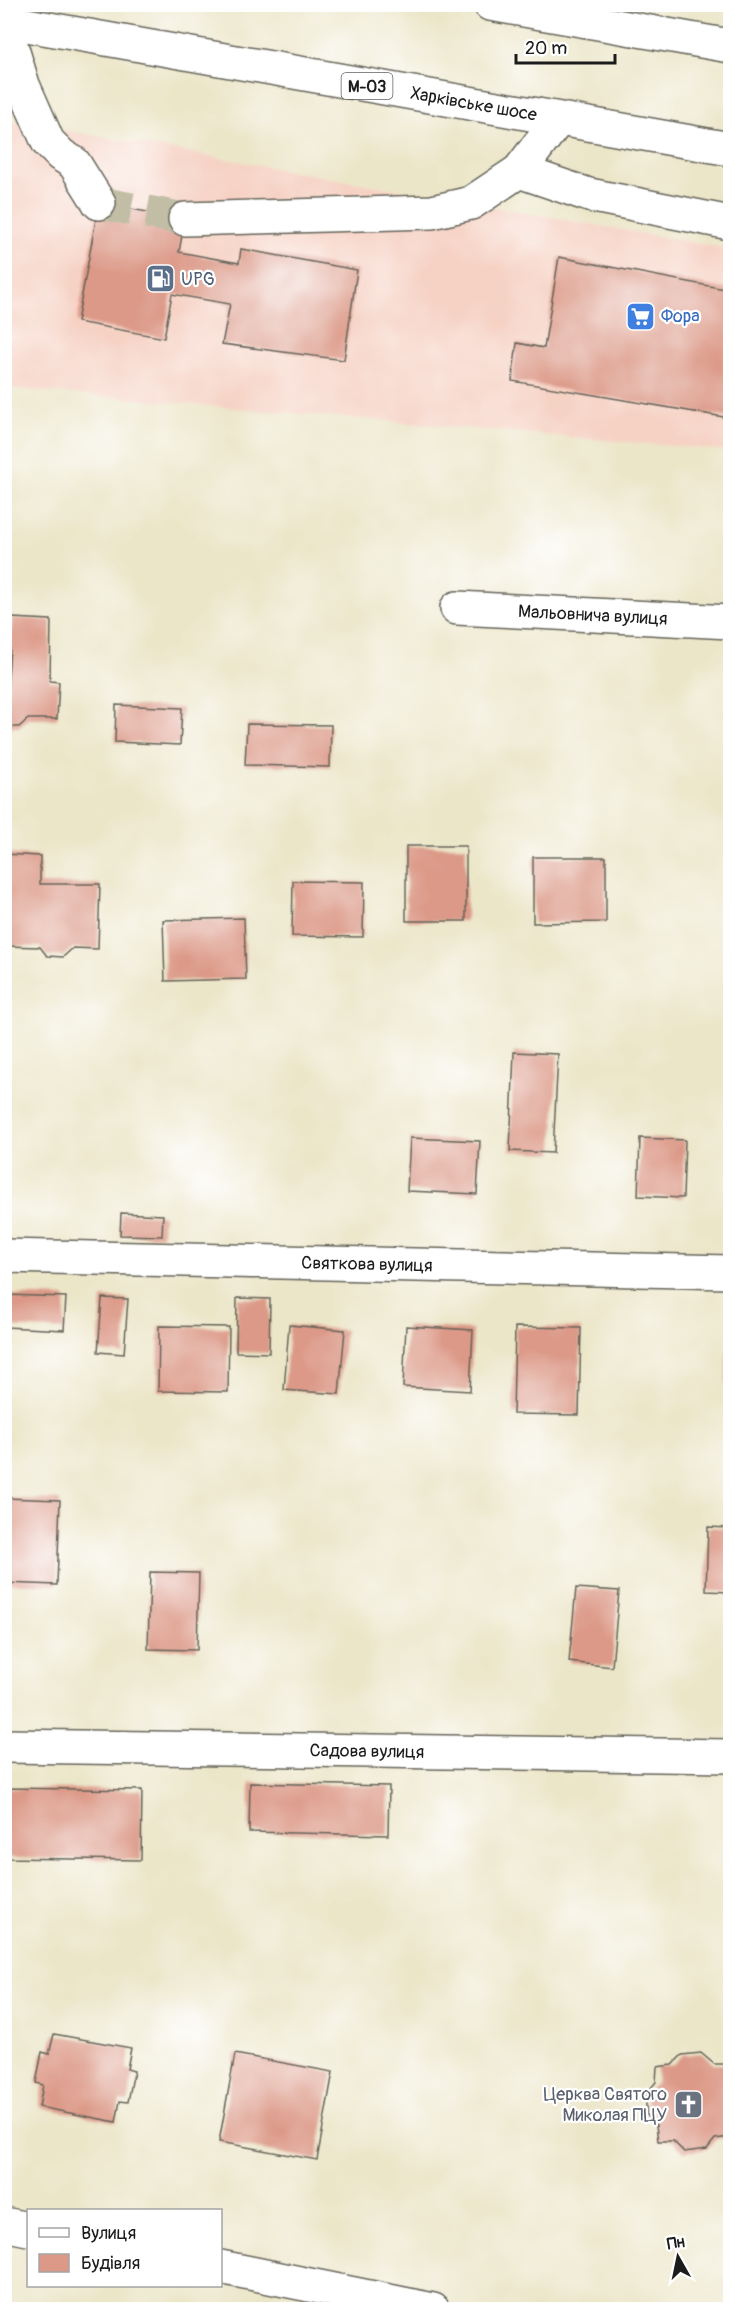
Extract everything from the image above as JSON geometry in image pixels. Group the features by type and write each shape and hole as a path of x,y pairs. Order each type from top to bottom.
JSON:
{"main road":[{"path":"490,4 730,46"},
{"path":"4,22 23,85 48,142 61,155 74,163 99,203"},
{"name":"Харківське шосе","path":"4,22 730,149"},
{"path":"185,219 432,212 471,203 519,171 558,120"},
{"path":"519,171 589,195 730,223"},
{"name":"Мальовнича вулиця","path":"457,608 730,622"},
{"name":"Святкова вулиця","path":"4,1256 730,1272"},
{"name":"Садова вулиця","path":"4,1746 730,1756"},
{"path":"4,2224 27,2229"},
{"path":"222,2267 433,2310"}],"shaded area":[{"path":"6,120 730,249 730,451 5,388 4,131"}],"building":[{"path":"99,203 185,219 179,252 239,263 241,249 357,270 344,360 222,344 230,304 172,294 164,338 77,322"},
{"name":"Фора","path":"559,257 730,290 730,418 512,381 517,343 544,348"},
{"path":"12,618 51,620 50,681 59,682 57,719 28,719 19,727 11,727 5,721"},
{"path":"116,705 182,708 180,745 115,742"},
{"path":"247,724 331,725 330,767 245,765"},
{"path":"406,846 466,846 466,921 406,921"},
{"path":"4,854 40,856 40,884 100,884 98,949 73,948 63,957 47,956 40,947 4,946"},
{"path":"533,857 606,857 606,922 533,923"},
{"path":"293,881 364,882 363,937 292,936"},
{"path":"244,918 246,979 165,981 163,920"},
{"path":"514,1052 558,1054 553,1153 510,1151"},
{"path":"410,1138 480,1141 477,1194 407,1191"},
{"path":"640,1138 685,1140 683,1198 638,1196"},
{"path":"121,1213 163,1215 162,1236 120,1235"},
{"path":"6,1295 66,1297 64,1330 5,1327"},
{"path":"102,1298 128,1299 124,1354 98,1352"},
{"path":"237,1298 270,1299 269,1353 236,1352"},
{"path":"289,1325 345,1330 339,1394 284,1390"},
{"path":"159,1326 229,1327 228,1392 158,1391"},
{"path":"406,1326 473,1330 470,1391 403,1387"},
{"path":"515,1327 581,1328 579,1415 513,1414"},
{"path":"727,1351 730,1351 730,1404 726,1404"},
{"path":"4,1498 60,1500 57,1585 4,1583"},
{"path":"708,1527 730,1528 730,1592 706,1591"},
{"path":"150,1572 199,1573 197,1650 148,1649"},
{"path":"576,1588 619,1591 612,1667 569,1662"},
{"path":"250,1783 389,1786 388,1835 249,1832"},
{"path":"5,1788 142,1790 141,1860 4,1858"},
{"path":"54,2034 131,2048 127,2069 134,2071 128,2102 120,2101 116,2122 39,2107 43,2085 36,2083 42,2052 49,2054"},
{"name":"Церква Святого Миколая ПЦУ","path":"701,2053 714,2064 728,2064 730,2137 715,2139 707,2149 684,2152 673,2141 658,2141 656,2125 646,2114 646,2094 656,2082 657,2067 672,2065 682,2055"},
{"path":"235,2054 333,2072 317,2160 219,2142"}],"tunnel":[{"path":"99,203 185,219"}],"place":[{"name":"UPG","path":"160,279"},
{"name":"Фора","path":"640,316"},
{"name":"Церква Святого Миколая ПЦУ","path":"688,2104"}]}
